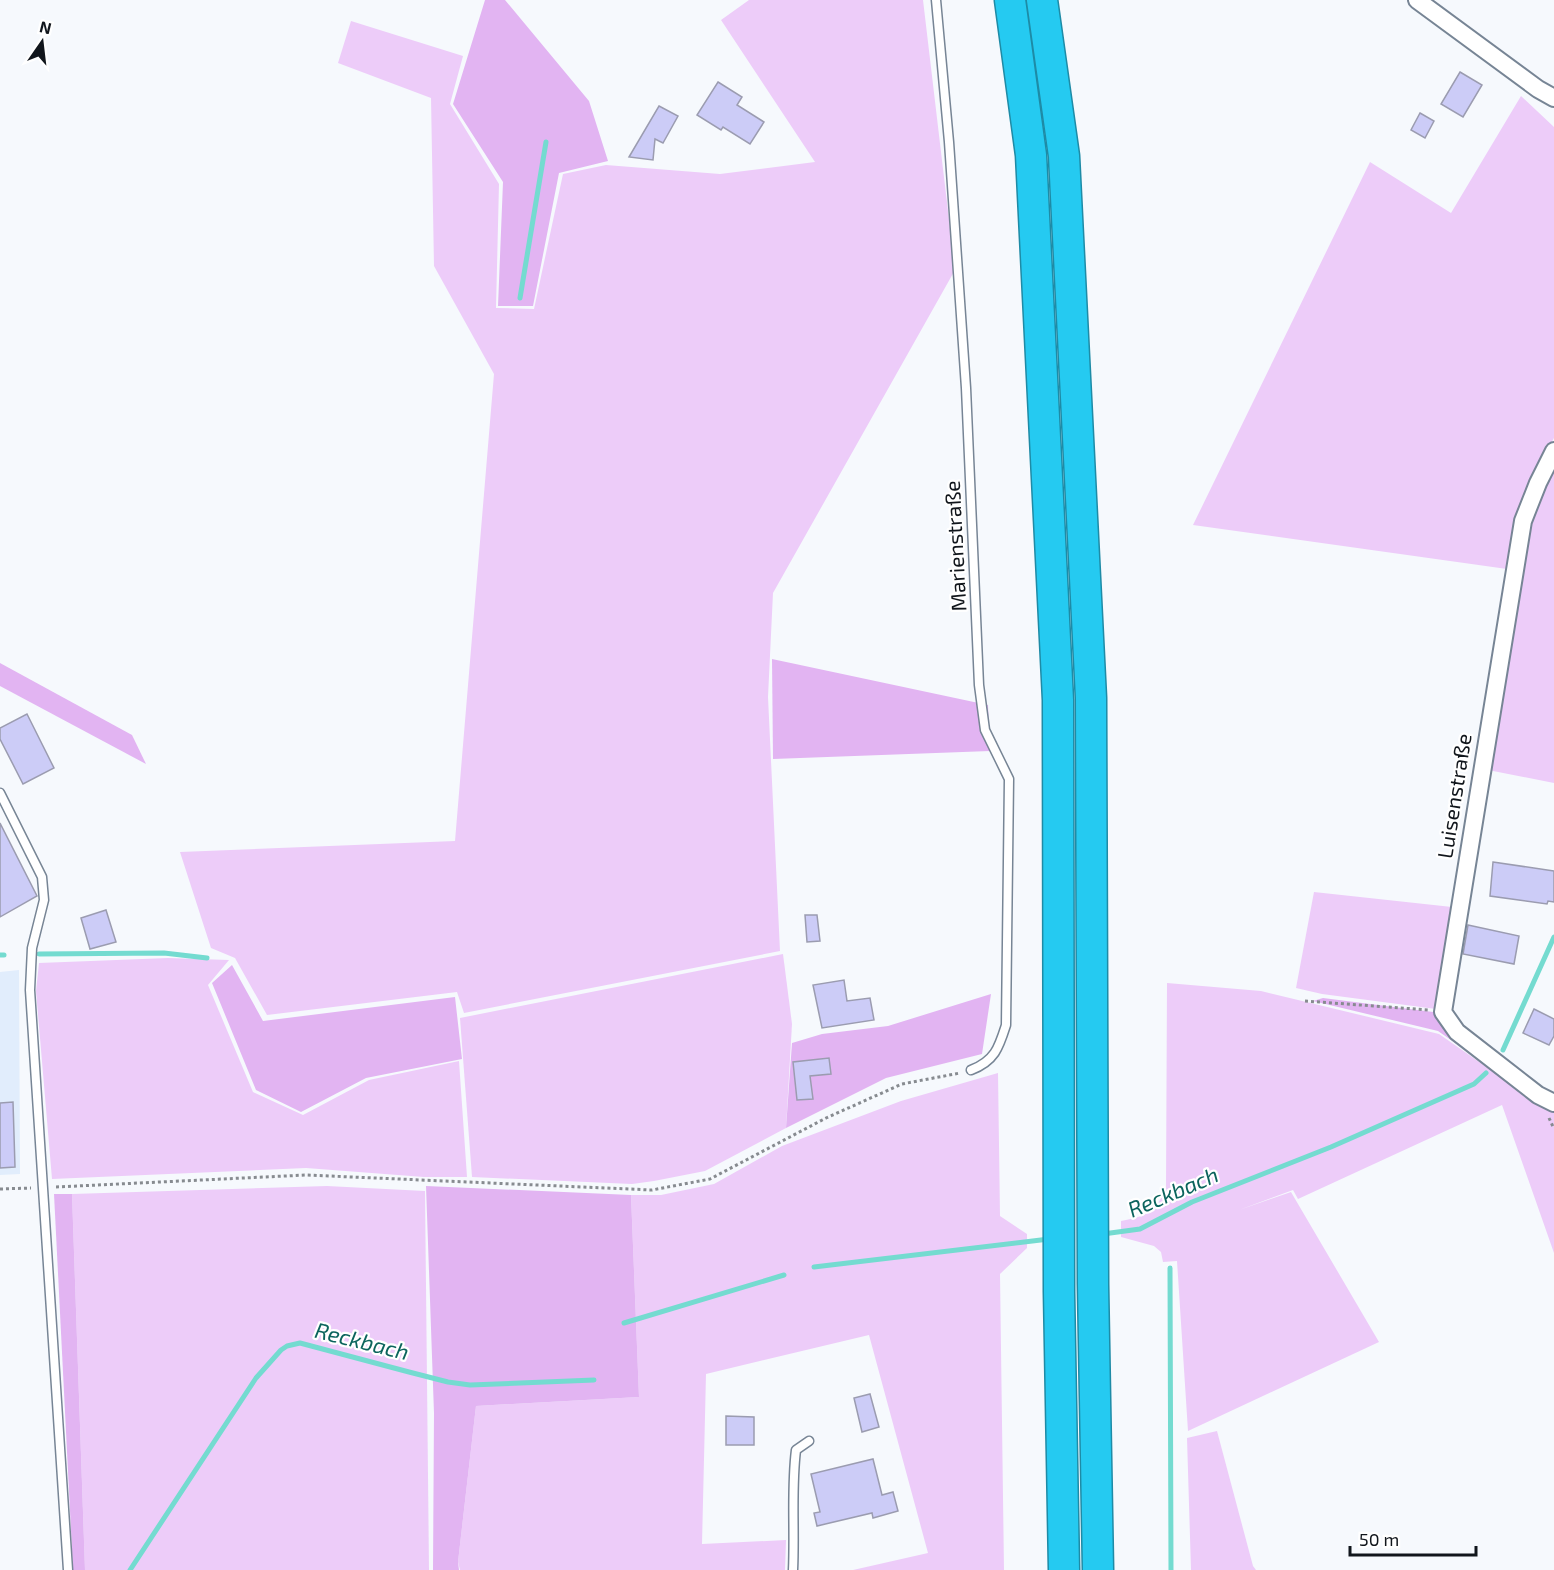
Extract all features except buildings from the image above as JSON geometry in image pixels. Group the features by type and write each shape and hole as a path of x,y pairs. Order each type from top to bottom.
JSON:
{"highway":[{"path":"1010,0 1031,155 1058,700 1059,1255 1064,1570"},
{"path":"1042,0 1064,156 1090,698 1093,1253 1098,1570"}],"street":[{"path":"1417,0 1538,89 1554,98"},
{"name":"Luisenstraße","path":"1443,1012 1523,521 1554,450"},
{"path":"1443,1012 1457,1032 1538,1095 1554,1103"}],"lane":[{"name":"Marienstraße","path":"936,0 949,142 966,388 980,685 985,730 1009,779 1006,1025 998,1050 983,1066 971,1070"},
{"path":"0,793 42,877 44,900 32,948 30,990 68,1570"},
{"path":"793,1570 795,1527 793,1473 796,1450 809,1441"}],"path":[{"path":"1305,1001 1443,1012"},
{"path":"0,1189 306,1175 652,1190 710,1179 826,1118 902,1084 971,1070"}],"shaded area":[{"path":"485,0 505,0 589,101 608,161 559,173 533,306 498,306 503,182 453,104"},
{"path":"749,0 923,0 955,270 773,593 768,697 780,951 464,1013 457,992 267,1015 235,958 211,948 180,852 455,841 494,374 434,266 431,98 338,63 351,21 463,56 450,104 499,184 496,308 534,309 563,174 606,165 720,174 815,162 721,20"},
{"path":"1521,96 1554,127 1554,438 1532,478 1507,569 1193,525 1370,162 1451,213"},
{"path":"1554,463 1554,783 1488,770 1528,524"},
{"path":"772,659 988,705 990,751 773,759"},
{"path":"0,663 132,735 146,764 0,686"},
{"path":"1314,892 1452,907 1436,1009 1322,994 1296,988"},
{"path":"783,954 792,1024 786,1128 705,1171 654,1181 632,1184 472,1177 460,1018"},
{"path":"168,958 229,960 208,985 253,1092 303,1115 369,1080 459,1061 467,1177 424,1177 306,1168 52,1179 36,991 39,963"},
{"path":"232,965 263,1021 455,997 462,1059 366,1078 301,1112 256,1090 212,983"},
{"path":"19,970 20,1174 0,1175 0,972"},
{"path":"1167,983 1261,991 1439,1034 1531,1098 1554,1111 1554,1253 1502,1105 1298,1199 1293,1190 1239,1210 1291,1192 1379,1342 1188,1431 1177,1261 1163,1262 1161,1252 1154,1246 1121,1237 1121,1221 1150,1212 1166,1188"},
{"path":"991,994 982,1054 886,1078 786,1128 792,1043 822,1034 888,1026"},
{"path":"1323,998 1441,1013 1497,1072 1438,1031 1313,1001"},
{"path":"998,1073 1000,1216 1027,1234 1027,1248 1000,1274 1004,1570 853,1570 928,1553 869,1335 706,1374 702,1544 786,1540 785,1570 460,1570 458,1562 476,1406 639,1397 631,1195 661,1195 714,1184 782,1146 901,1101"},
{"path":"327,1186 425,1191 429,1570 85,1570 72,1194"},
{"path":"426,1186 631,1195 639,1397 476,1406 458,1562 459,1570 433,1570 434,1413"},
{"path":"54,1194 72,1194 85,1570 73,1570"},
{"path":"1217,1431 1253,1566 1256,1570 1191,1570 1187,1438"}],"waterway":[{"path":"520,298 546,142"},
{"name":"Reckbach","path":"1503,1050 1554,937"},
{"path":"39,954 164,953 207,958"},
{"name":"Reckbach","path":"1103,1234 1140,1229 1192,1202 1331,1147 1474,1084 1486,1073"},
{"name":"Reckbach","path":"814,1267 1049,1239"},
{"path":"1170,1268 1171,1570"},
{"name":"Reckbach","path":"624,1323 784,1275"},
{"name":"Reckbach","path":"130,1570 256,1378 287,1346 300,1343 448,1382 470,1385 594,1380"}]}
